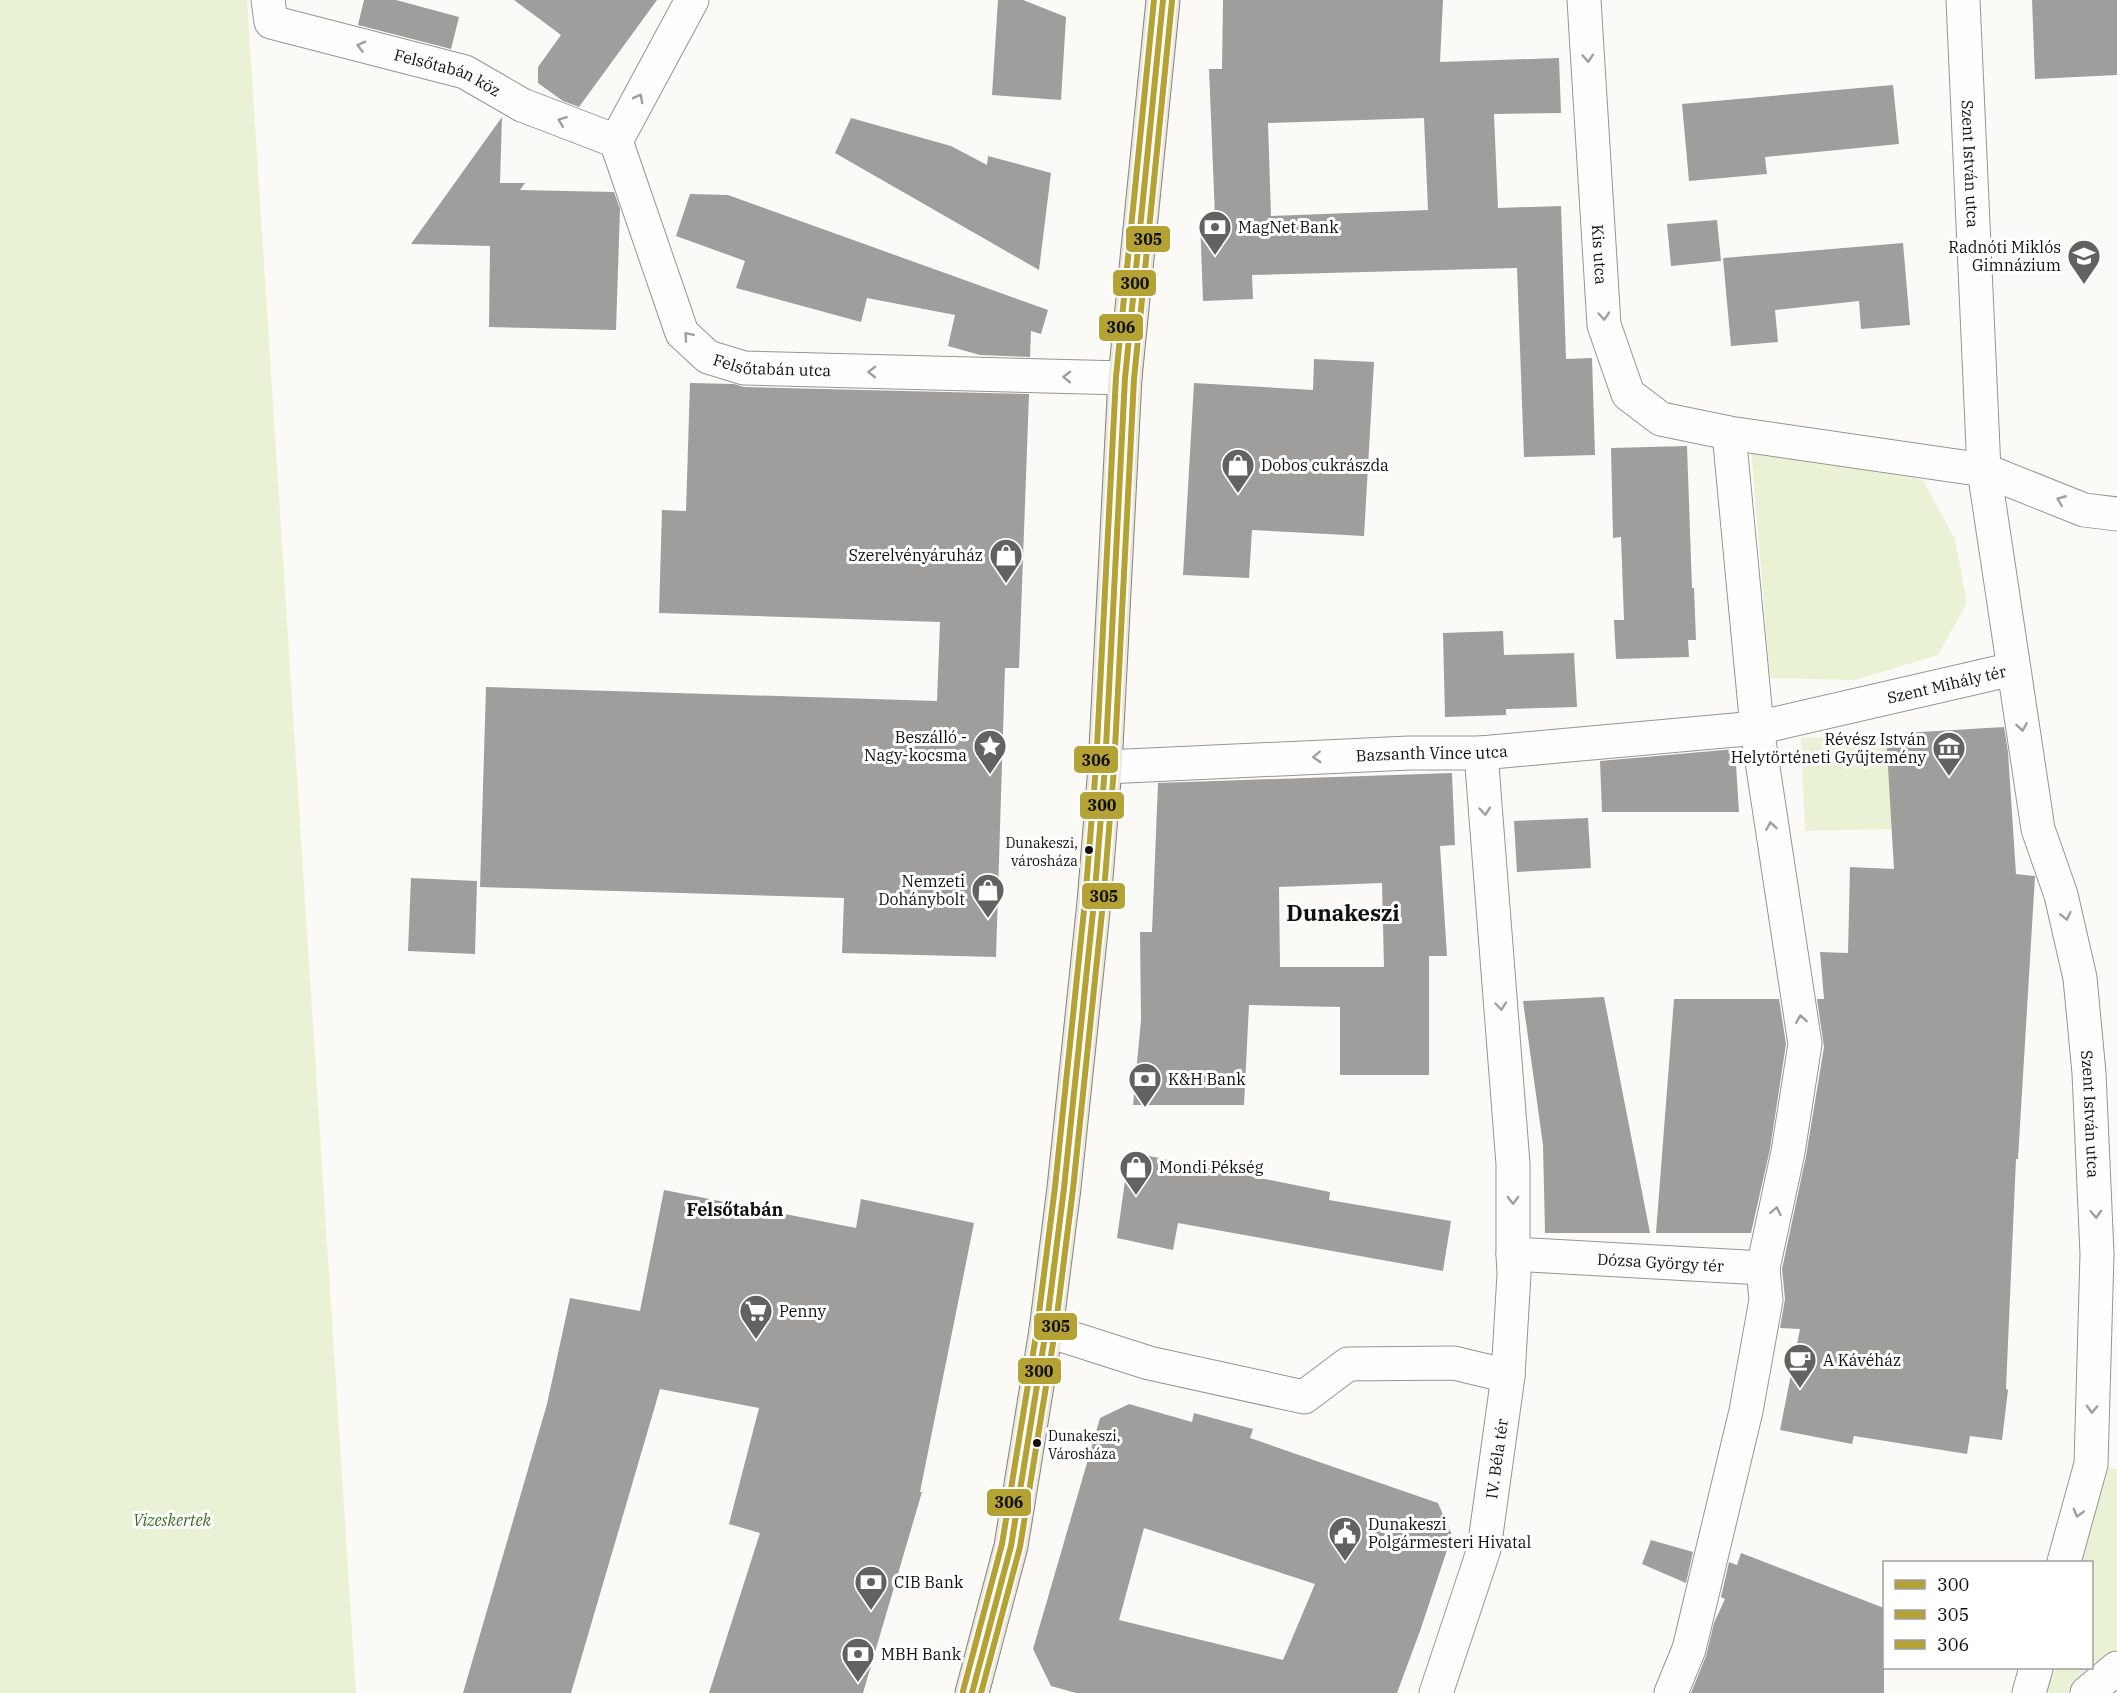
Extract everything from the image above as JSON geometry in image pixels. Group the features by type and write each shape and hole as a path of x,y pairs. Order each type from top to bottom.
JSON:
{"main road":[{"path":"972,1693 1011,1546 1046,1330 1081,1025 1105,767 1125,378 1162,0"}],"street":[{"path":"616,141 692,0"},
{"name":"Kis utca","path":"1584,0 1604,325 1628,394 1661,418 1729,433"},
{"name":"Szent István utca","path":"1963,0 1984,470"},
{"name":"Felsőtabán köz","path":"269,11 465,72 522,105 616,141"},
{"name":"Felsőtabán utca","path":"616,141 682,333 708,357 744,368 1125,378"},
{"path":"1671,1693 1689,1649 1746,1411 1766,1300 1763,1268 1788,1152 1804,1044 1757,729 1729,433 1984,470 2084,510 2117,514"},
{"name":"Szent Mihály tér","path":"1757,729 2013,669 1984,470"},
{"name":"Szent István utca","path":"2013,669 2038,829 2061,895 2080,978 2089,1073 2104,1466 2065,1561"},
{"name":"Bazsanth Vince utca","path":"1105,767 1409,753 1480,753 1757,729"},
{"path":"1480,753 1513,1164 1513,1254"},
{"name":"Dózsa György tér","path":"1513,1254 1763,1268"},
{"name":"IV. Béla tér","path":"1436,1693 1484,1549 1508,1376 1514,1274 1513,1254"},
{"path":"1046,1330 1149,1363 1304,1397 1348,1364 1454,1363 1508,1376"},
{"path":"2087,1693 2117,1668"},
{"path":"2029,1693 2036,1669"}],"green space":[{"name":"Vizeskertek","path":"0,0 247,0 356,1693 0,1693"},
{"path":"1751,449 1923,480 1955,539 1967,603 1938,655 1856,680 1770,678"},
{"path":"1886,734 1892,829 1805,831 1801,738"},
{"path":"2091,1464 2117,1469 2117,1668 2087,1693 2029,1693 2036,1669 2093,1669 2093,1561 2064,1561"}],"building":[{"path":"364,0 396,0 459,17 451,49 358,25"},
{"path":"514,0 657,0 579,107 563,101 538,83 538,67 561,35"},
{"path":"998,0 1023,0 1066,17 1061,100 992,95"},
{"path":"1223,0 1443,0 1440,62 1559,58 1561,113 1494,114 1498,208 1561,206 1566,359 1592,358 1595,455 1524,457 1517,268 1252,275 1253,299 1203,301 1200,218 1215,217 1209,69 1222,69","holes":["1424,118 1428,210 1271,216 1268,123"]},
{"path":"2032,0 2117,0 2117,75 2035,79"},
{"path":"1893,85 1899,144 1765,157 1767,174 1689,181 1682,104"},
{"path":"502,117 500,183 525,183 520,190 614,192 620,209 616,330 489,327 490,246 411,244"},
{"path":"851,118 951,146 987,165 988,156 1051,173 1039,270 835,153"},
{"path":"690,194 728,195 1048,310 1041,334 1031,331 1030,357 980,355 948,346 955,315 867,298 861,322 736,288 745,261 676,236"},
{"path":"1717,220 1721,261 1671,266 1667,224"},
{"path":"1903,243 1910,325 1861,329 1859,301 1775,310 1778,342 1731,346 1723,258"},
{"path":"1314,359 1374,362 1364,536 1252,530 1249,578 1183,575 1194,383 1313,390"},
{"path":"690,383 734,384 744,387 1029,394 1019,668 1005,668 996,957 842,953 844,898 480,887 486,687 937,701 940,622 659,613 662,510 686,511"},
{"path":"1687,446 1696,640 1688,640 1689,657 1616,659 1614,620 1624,620 1621,537 1613,538 1611,448"},
{"path":"1503,631 1504,655 1574,653 1577,707 1506,709 1506,715 1445,717 1443,633"},
{"path":"2004,727 2008,752 2016,874 2035,876 2018,1159 2016,1159 2006,1389 2008,1390 2002,1440 1970,1436 1967,1454 1854,1436 1852,1444 1780,1430 1800,1329 1780,1328 1785,1299 1782,1269 1806,1156 1824,1047 1817,999 1824,999 1820,952 1848,953 1850,867 1894,869 1886,734"},
{"path":"1735,749 1739,812 1602,812 1600,761"},
{"path":"1452,773 1455,845 1440,846 1447,956 1429,956 1429,1075 1340,1075 1340,1007 1249,1005 1244,1105 1133,1105 1141,1020 1140,932 1152,932 1158,783","holes":["1382,883 1384,967 1280,967 1279,887"]},
{"path":"1588,818 1591,868 1517,872 1514,821"},
{"path":"411,878 477,881 475,954 408,951"},
{"path":"1604,997 1650,1233 1545,1233 1543,1145 1523,1001"},
{"path":"1674,999 1779,999 1786,1044 1770,1149 1751,1233 1656,1233"},
{"path":"1129,1152 1330,1192 1329,1200 1451,1221 1443,1271 1178,1223 1173,1250 1117,1238"},
{"path":"664,1190 856,1228 861,1199 974,1223 920,1492 922,1492 863,1693 709,1693 760,1533 729,1524 759,1408 660,1389 571,1693 463,1693 547,1404 570,1298 640,1311"},
{"name":"Dunakeszi Polgármesteri Hivatal","path":"1129,1404 1192,1422 1194,1413 1253,1429 1250,1438 1438,1503 1452,1535 1397,1693 1076,1693 1051,1686 1033,1649 1100,1418","holes":["1144,1528 1315,1584 1283,1660 1119,1620"]},
{"path":"1651,1540 1693,1552 1686,1583 1642,1564"},
{"path":"1741,1553 1883,1608 1884,1693 1691,1693 1706,1656 1714,1623 1725,1599 1721,1597 1729,1562 1737,1565"}],"transit line":[{"name":"306","path":"963,1691 1002,1544 1037,1329 1055,1187 1085,901 1096,766 1116,377 1154,0"},
{"name":"300","path":"972,1693 1011,1546 1046,1330 1064,1188 1094,902 1105,767 1125,378 1163,0"},
{"name":"305","path":"981,1693 1020,1547 1055,1331 1073,1189 1103,903 1114,768 1134,379 1172,1"}],"place":[{"name":"MagNet Bank","path":"1215,256"},
{"name":"Radnóti Miklós Gimnázium","path":"2084,285"},
{"name":"Dobos cukrászda","path":"1238,494"},
{"name":"Szerelvényáruház","path":"1006,584"},
{"name":"Beszálló - Nagy-kocsma","path":"990,775"},
{"name":"Révész István Helytörténeti Gyűjtemény","path":"1949,777"},
{"name":"Dunakeszi, városháza","path":"1089,850"},
{"name":"Nemzeti Dohánybolt","path":"988,919"},
{"name":"K&H Bank","path":"1145,1108"},
{"name":"Mondi Pékség","path":"1136,1196"},
{"name":"Penny","path":"756,1340"},
{"name":"A Kávéház","path":"1800,1389"},
{"name":"Dunakeszi, Városháza","path":"1037,1443"},
{"name":"Dunakeszi Polgármesteri Hivatal","path":"1345,1562"},
{"name":"CIB Bank","path":"871,1611"},
{"name":"MBH Bank","path":"858,1683"}],"district":[{"name":"Dunakeszi","path":"1343,913"},
{"name":"Felsőtabán","path":"735,1210"}]}
